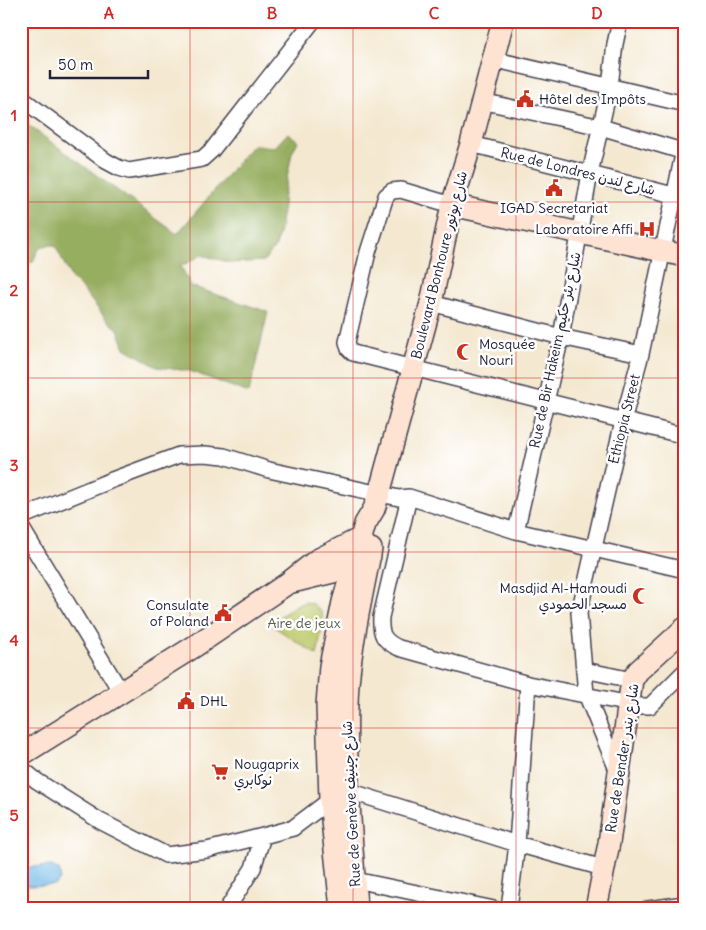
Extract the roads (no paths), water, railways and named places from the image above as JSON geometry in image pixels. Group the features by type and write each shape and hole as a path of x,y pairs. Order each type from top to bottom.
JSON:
{"main road":[{"name":"Boulevard Bonhoure شارع بونور","path":"377,502 431,303 452,205 471,144 503,21"},
{"path":"452,205 685,256"},
{"name":"Rue de Genève شارع جينيف","path":"341,909 339,795 346,745 348,685 365,524 377,502"},
{"path":"288,583 321,575 361,554"},
{"path":"21,755 288,583 317,560 361,554"},
{"name":"Rue de Genève شارع جينيف","path":"356,909 354,880 339,795 327,705 330,666 343,602 361,554"},
{"path":"321,575 335,583 339,588 343,602"},
{"name":"Rue de Bender شارع بندر","path":"596,909 619,774 632,680 638,671 685,628"}],"street":[{"path":"21,98 106,161 119,168 129,171 197,161 212,150 313,21"},
{"name":"Rue de Bir Hakeim شارع بئر حكيم","path":"516,531 561,337 590,173 610,86 620,21"},
{"path":"492,59 685,104"},
{"path":"481,100 601,127 684,149"},
{"name":"Rue de Londres شارع لندن","path":"471,144 679,197"},
{"name":"Ethiopia Street","path":"619,774 586,694 579,613 623,421 641,354 662,251 679,197 684,149"},
{"path":"452,205 401,190 392,191 386,196 368,252 347,342 349,349 353,353 685,436"},
{"path":"431,303 561,337 641,354"},
{"path":"21,517 179,455 205,454 224,456 377,502 409,497 516,531 685,570"},
{"path":"409,497 381,617 380,629 382,637 389,644 528,684 641,706 650,706 685,671"},
{"path":"21,528 121,692"},
{"path":"584,670 632,680"},
{"path":"509,909 517,844 528,684"},
{"path":"21,768 38,782 100,821 166,855 207,850 293,828 339,795 603,868"},
{"path":"227,909 253,868 264,836"},
{"path":"354,880 494,909"},
{"path":"649,909 683,905"}],"water":[{"path":"52,866 59,870 60,874 59,881 54,885 28,886 22,879 23,871 27,867"}],"place":[{"name":"Hôtel des Impôts","path":"525,99"},
{"name":"IGAD Secretariat","path":"554,188"},
{"name":"Laboratoire Affi","path":"647,229"},
{"name":"Mosquée Nouri","path":"465,352"},
{"name":"Masdjid Al-Hamoudi مسجد الحمودي","path":"641,596"},
{"name":"Consulate of Poland","path":"223,613"},
{"name":"DHL","path":"186,701"},
{"name":"Nougaprix نوكابري","path":"220,772"}],"park label":[{"name":"Aire de jeux","path":"304,623"}]}
